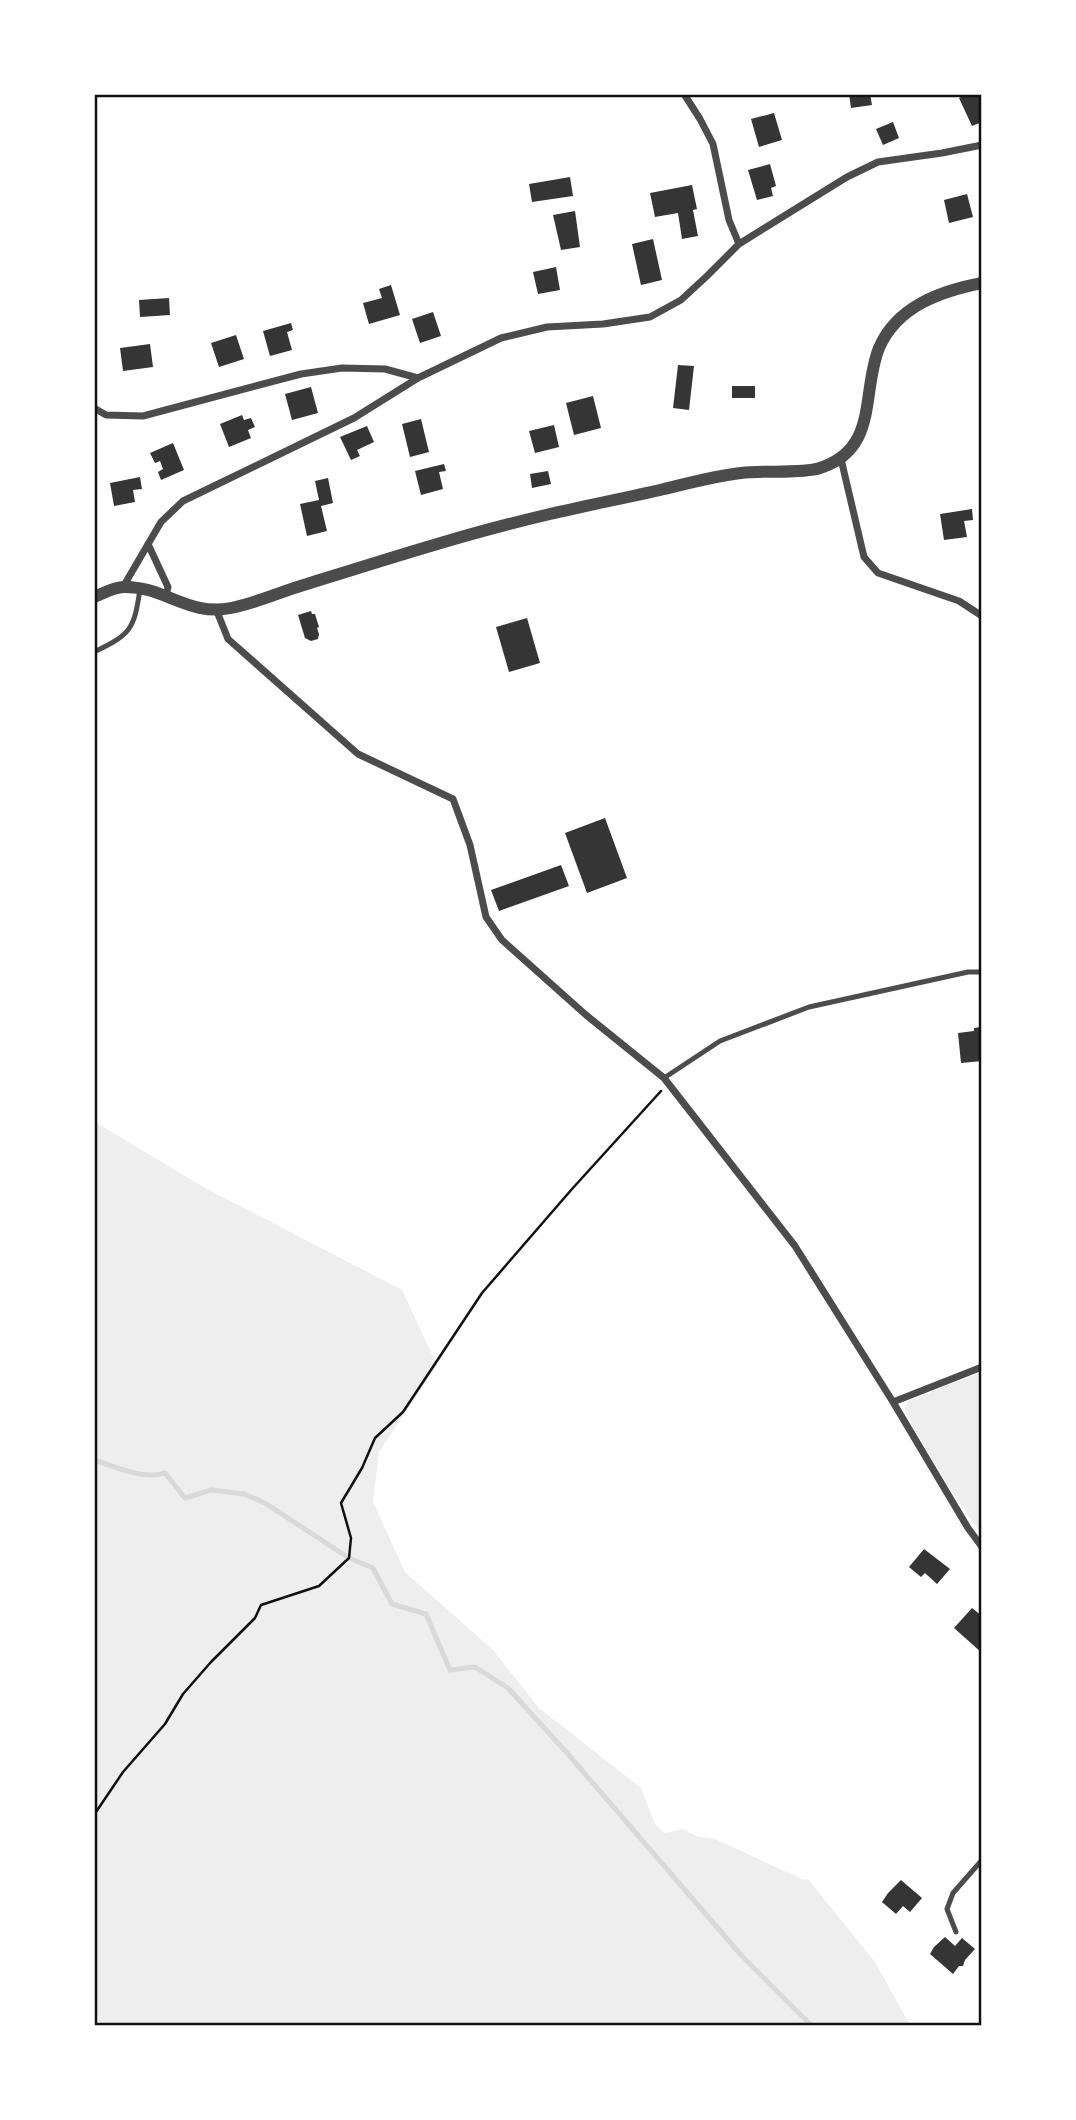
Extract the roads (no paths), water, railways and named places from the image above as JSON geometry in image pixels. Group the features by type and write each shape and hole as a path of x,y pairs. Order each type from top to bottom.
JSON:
{"street":[{"path":"684,94 713,144 729,220 739,244"},
{"path":"123,587 161,522 183,501 354,418 418,377 501,338 547,327 603,324 650,317 681,300 739,244 847,177 878,162 982,145"},
{"path":"94,597 123,587 140,588 199,609 231,609 317,580 549,514 740,473 817,470 841,459 858,440 880,348 900,318 923,301 951,290 982,283"},
{"path":"94,408 106,415 143,416 301,374 342,368 385,369 418,377"},
{"path":"841,459 864,557 878,573 959,601 982,616"},
{"path":"148,544 168,587 166,596"},
{"path":"216,610 228,639 358,754 453,799 470,845 486,917 502,940 586,1015 666,1080 795,1246 982,1547"},
{"path":"893,1402 982,1367"}],"lane":[{"path":"94,652 128,633 134,622 140,588"},
{"path":"666,1080 720,1041 809,1007 968,972 982,972"},
{"path":"956,1931 947,1909 953,1893 982,1860"}],"waterway":[{"path":"94,1460 138,1474 165,1473 185,1498 211,1490 244,1494 265,1503 349,1558 373,1568 392,1604 426,1614 450,1670 475,1667 508,1688 741,1955 811,2025"}]}
